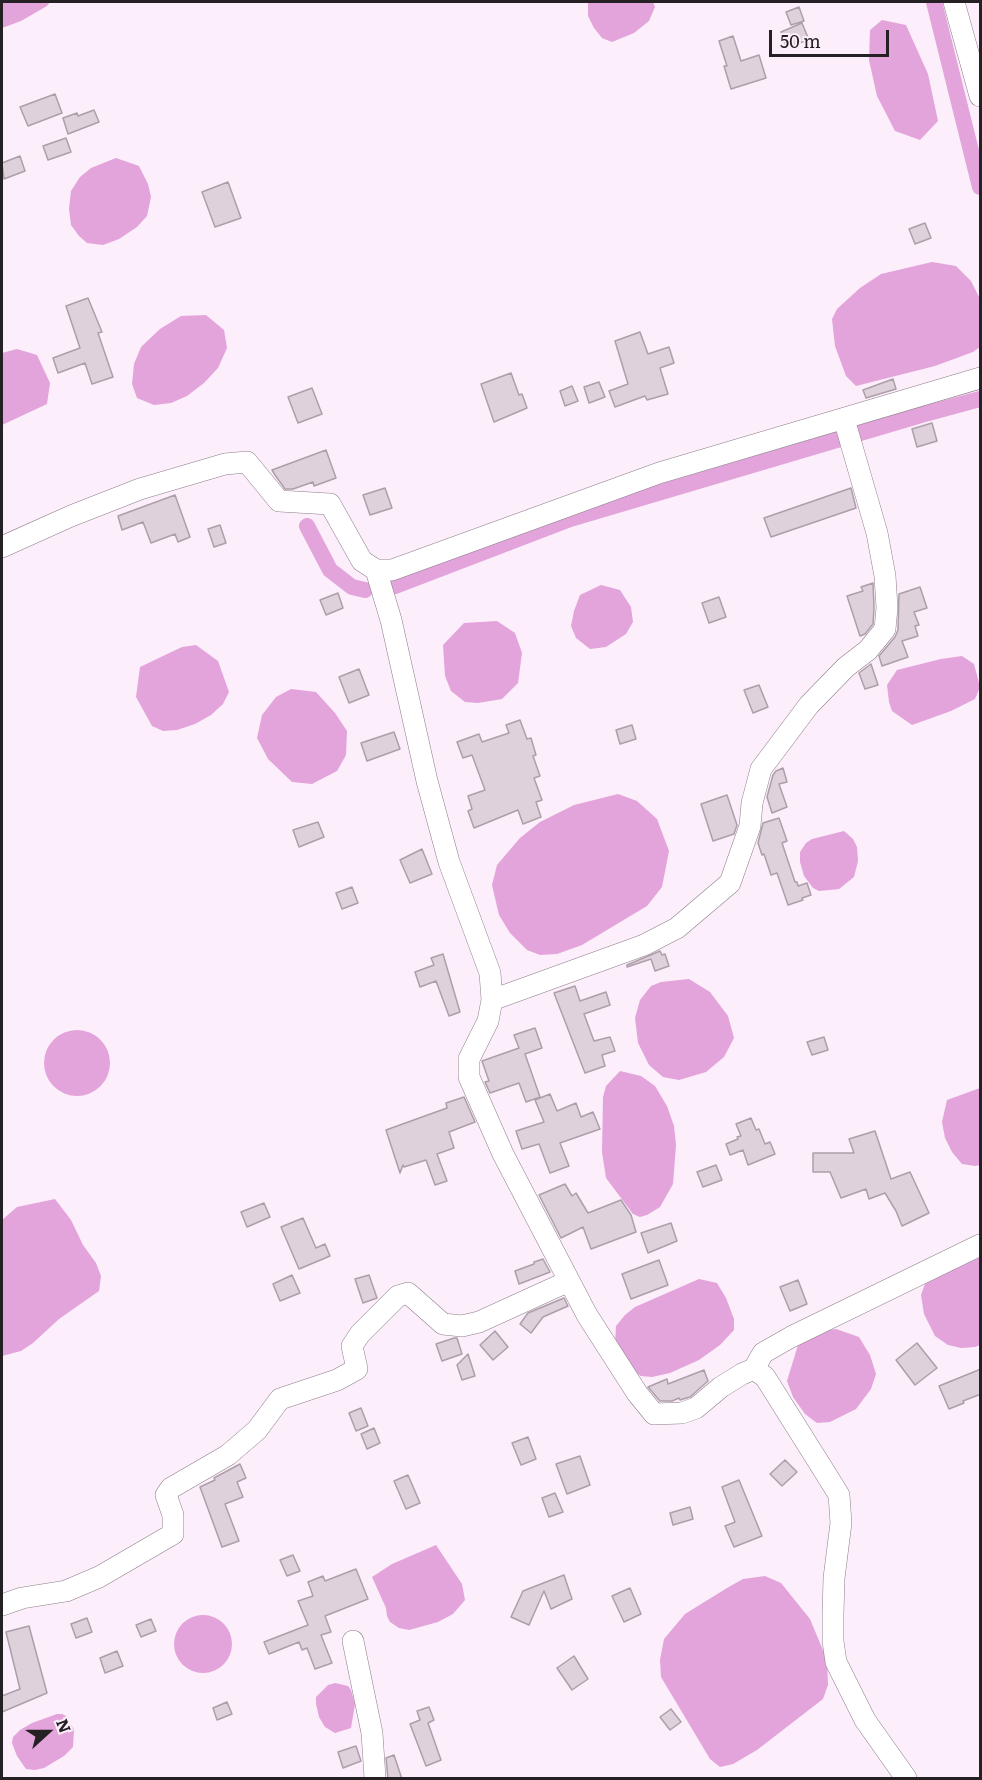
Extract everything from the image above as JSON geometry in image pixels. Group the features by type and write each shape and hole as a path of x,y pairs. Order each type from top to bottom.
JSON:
{"street":[{"path":"954,2 981,96"},
{"path":"2,547 71,516 140,489 225,464 247,462 279,501 330,504 362,561 376,570 393,570 659,473 981,378"},
{"path":"492,1000 644,945 677,928 730,883 750,826 752,803 760,769 809,705 846,667 868,650 885,629 887,608 885,576 877,533 844,419"},
{"path":"376,570 404,674 429,791 449,862 490,973 492,1000 488,1021 469,1059 469,1077 503,1154 569,1281 614,1359 654,1414 682,1413 696,1408 721,1387 754,1369 763,1353 790,1337 981,1245"},
{"path":"2,1605 22,1598 66,1591 99,1577 173,1534 173,1515 166,1495 171,1488 228,1455 257,1430 280,1399 337,1380 357,1370 352,1346 360,1334 398,1296 408,1293 443,1324 462,1326 479,1322 569,1281"},
{"path":"754,1369 765,1377 839,1495 841,1523 834,1578 833,1614 836,1662 865,1720 906,1779"},
{"path":"353,1641 372,1733 375,1779"}],"shaded area":[{"path":"2,2 50,2 21,21 2,28"},
{"path":"588,2 653,2 655,7 649,21 634,33 612,42 602,38 594,28 588,16"},
{"path":"882,20 906,25 928,74 938,121 920,140 895,131 877,96 869,60 870,30"},
{"path":"116,158 139,166 148,184 151,197 147,216 137,227 119,239 103,245 87,243 71,225 69,209 71,191 80,177 91,168"},
{"path":"932,262 956,266 971,281 980,299 980,347 973,352 935,366 856,386 846,376 835,346 832,319 837,309 860,288 881,274"},
{"path":"206,315 224,330 227,348 218,368 187,396 171,403 154,405 137,398 132,384 134,364 141,347 160,329 181,316"},
{"path":"17,349 37,355 50,383 47,404 2,425 2,353"},
{"path":"601,585 620,590 631,607 633,622 626,634 606,647 590,649 576,638 571,626 580,595"},
{"path":"497,621 515,633 522,653 518,683 502,699 478,703 465,702 451,691 445,676 443,645 464,623"},
{"path":"196,645 218,661 229,692 223,704 211,715 177,730 163,731 152,726 136,697 140,667 182,647"},
{"path":"962,656 974,664 980,687 975,699 951,711 912,725 892,711 887,685 897,670"},
{"path":"291,689 316,692 335,713 347,731 346,755 337,771 312,784 292,782 268,759 257,738 262,715 276,697"},
{"path":"618,794 637,801 657,819 669,851 662,887 647,906 582,945 557,954 540,955 527,950 510,933 499,915 492,885 497,865 520,838 540,822 574,805"},
{"path":"844,831 853,839 857,847 858,861 854,877 839,889 819,891 813,888 804,876 800,852 812,839"},
{"path":"689,979 710,992 728,1016 734,1038 724,1057 706,1072 679,1080 663,1077 649,1065 638,1043 635,1018 640,1000 651,986 661,982"},
{"path":"70,1030 84,1030 96,1035 105,1044 110,1063 108,1076 101,1087 84,1096 70,1096 58,1091 49,1082 44,1070 44,1056 49,1044 58,1035"},
{"path":"620,1071 641,1076 655,1086 667,1106 674,1126 676,1145 673,1184 660,1207 640,1217 633,1214 606,1178 602,1152 603,1097 606,1086"},
{"path":"980,1088 980,1165 975,1166 962,1164 952,1152 945,1138 942,1122 947,1100"},
{"path":"55,1199 71,1220 83,1245 96,1263 101,1276 99,1291 59,1319 33,1343 21,1351 2,1356 2,1220 17,1207"},
{"path":"980,1254 980,1345 961,1348 948,1345 935,1336 924,1314 921,1295 926,1281"},
{"path":"699,1279 717,1283 734,1319 734,1330 720,1345 699,1360 670,1373 652,1377 641,1376 631,1370 615,1344 616,1326 635,1307"},
{"path":"836,1329 859,1337 870,1355 876,1374 871,1389 856,1409 830,1422 817,1423 805,1414 793,1397 787,1381 798,1345 821,1331"},
{"path":"436,1545 462,1584 465,1600 453,1614 438,1622 409,1630 399,1628 390,1622 372,1577 392,1564"},
{"path":"765,1576 781,1583 810,1619 827,1660 828,1685 823,1699 757,1750 733,1764 720,1767 710,1759 661,1677 660,1660 664,1639 685,1614 743,1579"},
{"path":"197,1615 209,1615 224,1623 232,1638 232,1650 224,1665 209,1673 197,1673 182,1665 174,1650 174,1638 182,1623"},
{"path":"335,1683 348,1686 355,1704 351,1728 335,1733 325,1727 319,1717 316,1697 328,1685"},
{"path":"57,1714 66,1716 74,1730 73,1747 64,1756 44,1768 26,1769 17,1756 12,1743 13,1737 32,1723"}],"building":[{"path":"799,7 804,21 791,25 786,12"},
{"path":"802,23 809,40 786,47 781,32"},
{"path":"733,36 741,61 759,55 766,78 731,89 719,41"},
{"path":"55,94 62,113 28,126 20,107"},
{"path":"94,110 99,122 68,134 63,118 77,113 78,116"},
{"path":"66,138 71,152 48,160 43,146"},
{"path":"20,156 25,171 4,179 2,163"},
{"path":"228,182 241,218 215,227 202,192"},
{"path":"925,223 931,238 915,244 909,229"},
{"path":"88,298 102,332 98,333 113,377 92,384 85,363 58,373 53,358 80,348 66,306"},
{"path":"640,332 648,354 669,347 674,363 660,368 668,394 647,400 645,396 615,407 609,391 628,384 615,341"},
{"path":"511,373 519,395 522,394 527,408 494,422 481,384"},
{"path":"893,379 896,389 866,398 863,390"},
{"path":"599,382 605,397 589,403 584,387"},
{"path":"572,386 578,401 565,406 560,391"},
{"path":"312,388 322,414 298,423 288,397"},
{"path":"932,423 937,441 917,447 912,429"},
{"path":"326,450 336,478 314,486 313,482 293,489 285,489 272,470"},
{"path":"385,488 392,508 370,515 363,495"},
{"path":"851,488 856,508 771,537 764,518"},
{"path":"175,495 190,537 178,542 175,534 151,543 143,522 122,530 118,516"},
{"path":"220,525 226,543 214,547 208,529"},
{"path":"873,583 873,624 865,634 860,636 847,596 863,591 861,587"},
{"path":"920,587 927,608 914,612 919,625 915,626 918,636 902,641 908,657 882,666 879,656 898,630 899,594"},
{"path":"338,593 343,608 326,615 320,600"},
{"path":"719,597 726,617 709,623 702,603"},
{"path":"871,664 878,685 865,689 859,673"},
{"path":"359,669 369,695 349,703 339,677"},
{"path":"759,685 768,707 753,713 744,690"},
{"path":"520,720 527,739 531,738 536,755 533,756 540,776 534,778 542,800 536,802 541,817 523,824 518,810 474,828 468,811 472,809 468,796 485,790 472,755 463,758 457,742 479,734 482,742 509,733 506,725"},
{"path":"632,725 636,739 620,744 616,730"},
{"path":"394,732 400,749 367,761 361,743"},
{"path":"783,768 787,782 779,784 787,807 772,813 767,797 773,775"},
{"path":"727,795 737,825 734,834 713,841 701,804"},
{"path":"779,818 787,841 782,843 795,882 798,886 807,883 811,895 788,905 777,873 771,875 758,843 763,823"},
{"path":"318,822 324,837 299,847 293,830"},
{"path":"422,849 432,874 410,883 400,860"},
{"path":"352,887 358,903 342,909 336,893"},
{"path":"660,951 662,955 665,954 669,966 655,971 651,959 627,967 627,965"},
{"path":"443,954 460,1012 449,1016 436,981 420,987 415,972 434,965 431,958"},
{"path":"575,986 580,1001 606,992 610,1005 584,1014 594,1041 610,1037 615,1051 602,1055 605,1066 585,1073 554,993"},
{"path":"535,1028 542,1048 525,1054 540,1097 526,1102 519,1083 490,1093 485,1082 489,1081 482,1061 519,1048 514,1035"},
{"path":"824,1037 828,1050 812,1055 807,1042"},
{"path":"550,1094 557,1111 576,1103 581,1117 593,1112 600,1129 560,1143 569,1166 550,1173 539,1144 522,1149 516,1131 544,1122 535,1100"},
{"path":"464,1097 475,1122 449,1132 454,1148 437,1154 447,1181 435,1185 426,1160 404,1167 403,1165 400,1173 386,1130 447,1108 446,1103"},
{"path":"751,1118 756,1130 759,1129 765,1144 770,1142 775,1154 748,1165 743,1150 730,1155 726,1144 741,1136 736,1124"},
{"path":"875,1131 891,1179 910,1172 929,1213 902,1226 885,1193 869,1199 866,1189 841,1198 830,1172 813,1172 813,1153 854,1153 849,1139"},
{"path":"716,1165 722,1180 703,1187 697,1172"},
{"path":"565,1184 572,1196 576,1193 588,1213 621,1200 631,1215 636,1232 591,1249 583,1227 561,1238 539,1195"},
{"path":"264,1203 270,1217 247,1227 241,1212"},
{"path":"303,1218 316,1248 325,1244 330,1256 299,1269 281,1227"},
{"path":"671,1223 677,1241 648,1253 641,1233"},
{"path":"543,1259 550,1272 519,1284 515,1271"},
{"path":"659,1260 668,1285 631,1299 622,1274"},
{"path":"292,1275 300,1293 280,1301 273,1284"},
{"path":"369,1275 377,1298 363,1303 355,1279"},
{"path":"798,1280 807,1304 790,1311 780,1287"},
{"path":"564,1298 568,1306 543,1317 531,1333 520,1324 528,1313"},
{"path":"495,1331 508,1347 493,1360 480,1345"},
{"path":"457,1338 462,1354 442,1361 436,1344"},
{"path":"917,1343 937,1368 915,1385 896,1360"},
{"path":"468,1354 475,1376 462,1380 457,1365"},
{"path":"981,1369 981,1394 949,1409 939,1386"},
{"path":"704,1370 708,1381 690,1397 660,1401 648,1387 667,1379 668,1384"},
{"path":"361,1408 368,1426 356,1431 349,1413"},
{"path":"374,1428 380,1443 367,1449 361,1434"},
{"path":"528,1437 536,1459 521,1465 512,1443"},
{"path":"580,1456 590,1485 567,1494 556,1464"},
{"path":"785,1460 797,1472 782,1486 770,1474"},
{"path":"240,1464 246,1478 237,1482 243,1497 225,1504 239,1541 222,1547 200,1487"},
{"path":"408,1475 420,1503 406,1509 394,1481"},
{"path":"739,1480 762,1536 734,1547 725,1526 735,1522 722,1487"},
{"path":"555,1493 563,1512 549,1517 542,1498"},
{"path":"690,1507 693,1519 673,1525 670,1513"},
{"path":"293,1555 300,1571 287,1576 280,1560"},
{"path":"356,1569 368,1599 325,1616 331,1632 321,1635 332,1663 315,1669 307,1648 302,1650 299,1642 269,1654 264,1642 308,1625 298,1601 313,1596 308,1582 323,1576 325,1581"},
{"path":"564,1575 572,1599 551,1609 544,1591 529,1625 511,1617 523,1591"},
{"path":"630,1588 641,1614 624,1622 612,1596"},
{"path":"87,1618 92,1632 76,1638 71,1624"},
{"path":"151,1619 156,1631 141,1637 136,1625"},
{"path":"29,1626 47,1693 2,1712 2,1696 20,1689 6,1632"},
{"path":"117,1651 123,1666 105,1673 100,1658"},
{"path":"574,1656 588,1679 572,1690 557,1668"},
{"path":"227,1702 232,1714 217,1720 213,1708"},
{"path":"429,1707 434,1720 428,1723 441,1760 426,1766 410,1724 420,1720 417,1711"},
{"path":"671,1709 681,1722 670,1730 660,1717"},
{"path":"356,1746 361,1761 343,1768 338,1752"},
{"path":"394,1755 402,1779 388,1779 386,1758"}],"waterway":[{"path":"934,2 980,187"},
{"path":"395,586 570,519 980,399"},
{"path":"307,526 330,570 352,587 365,590"}]}
